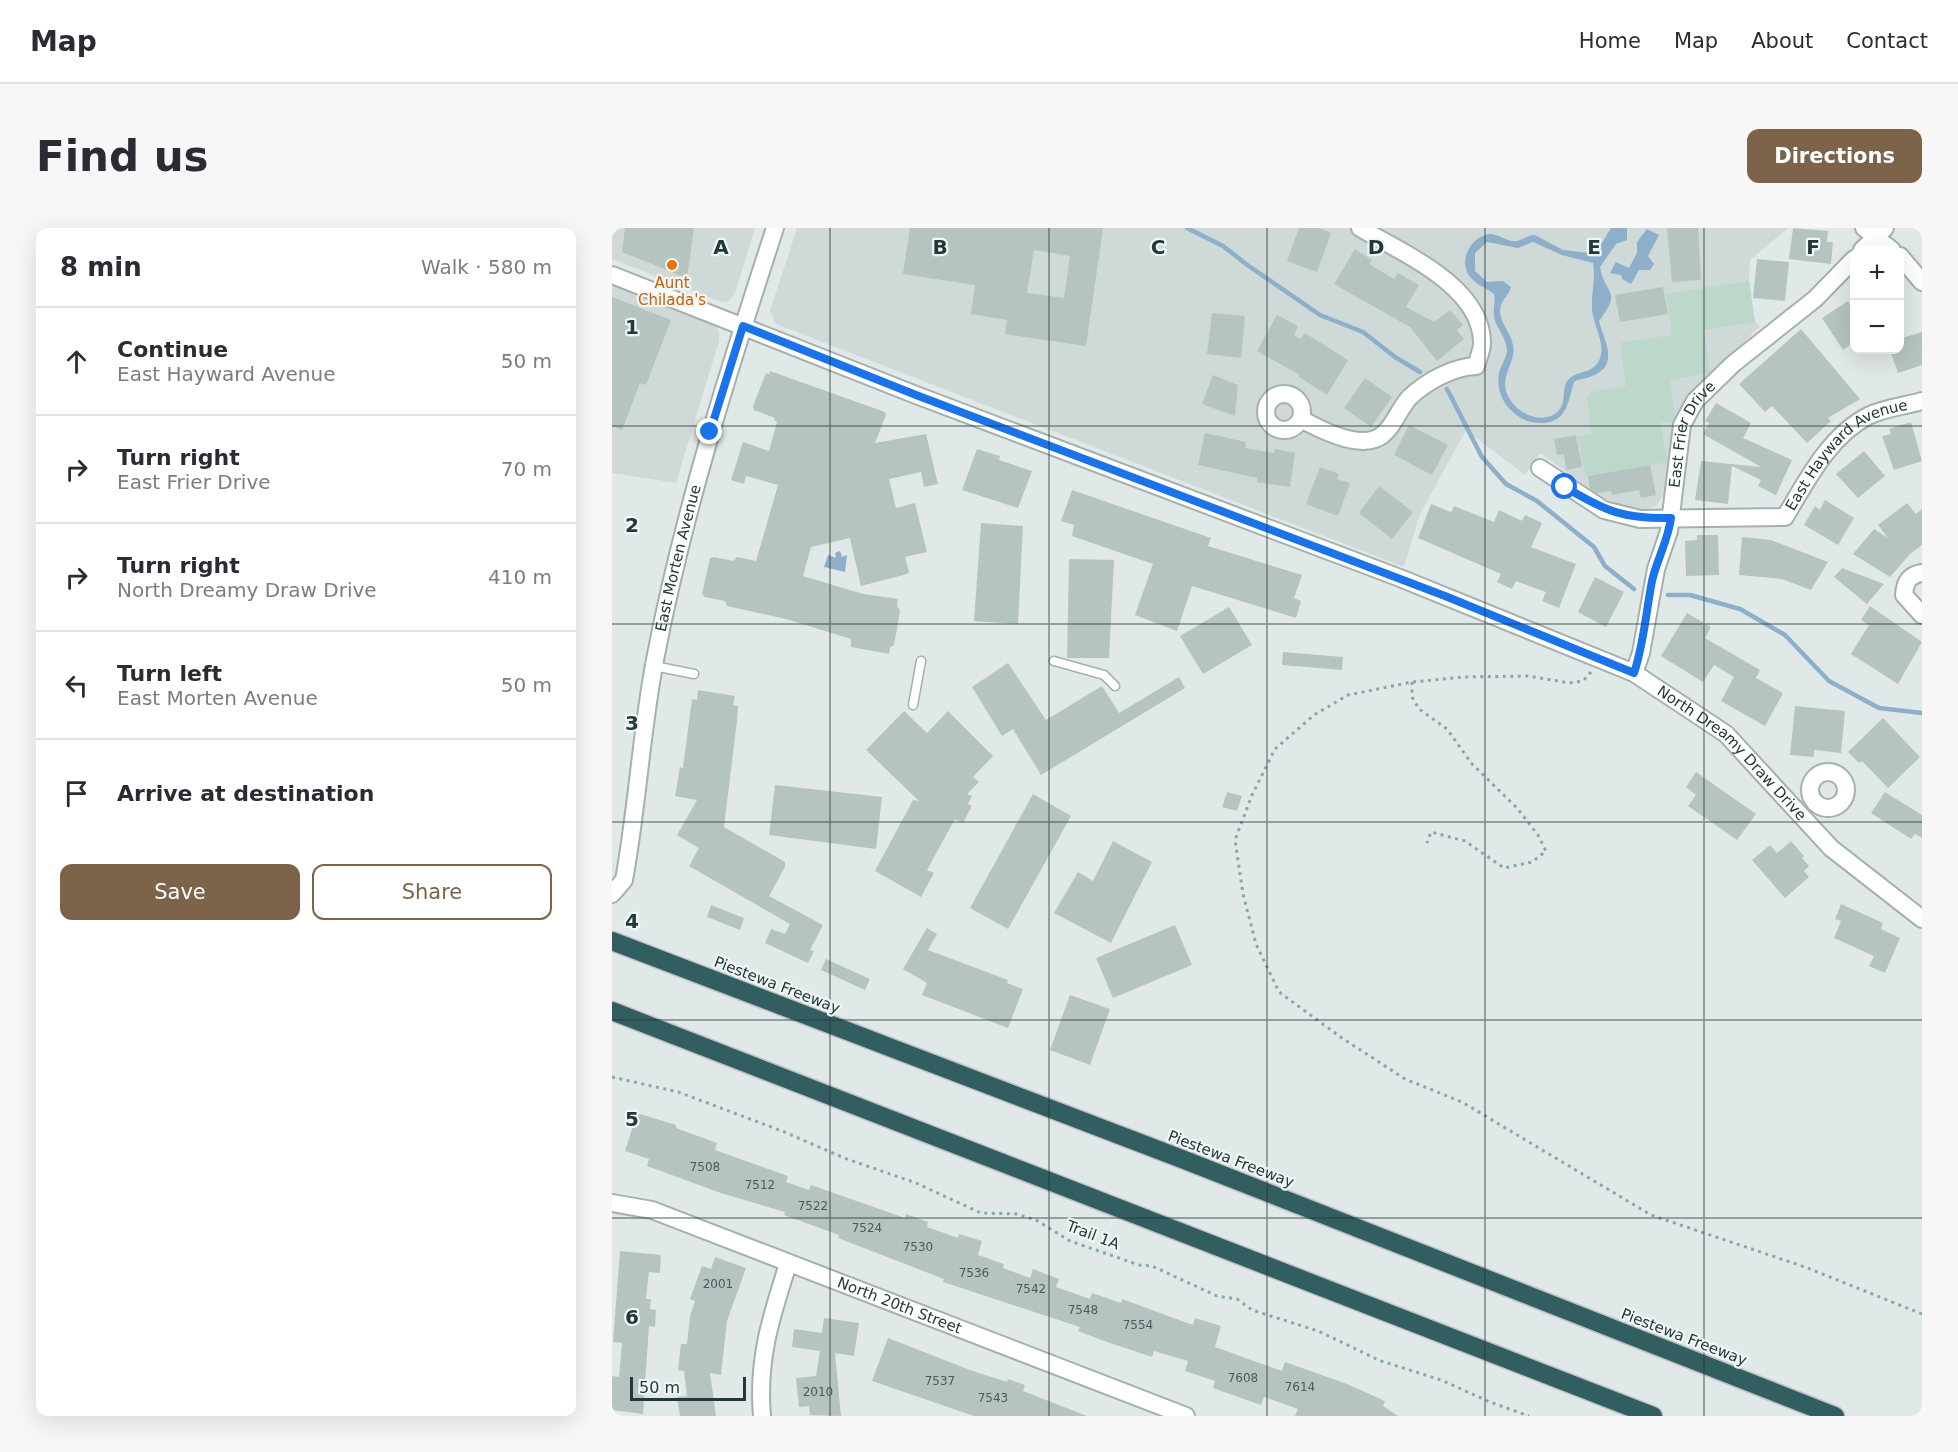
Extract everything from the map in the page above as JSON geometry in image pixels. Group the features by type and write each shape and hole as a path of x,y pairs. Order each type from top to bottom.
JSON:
{"highway":[{"name":"Piestewa Freeway","path":"612,941 1182,1159 1835,1416"},
{"path":"612,1011 1653,1416"}],"street":[{"name":"East Morten Avenue","path":"612,894 624,880 637,773 654,666 682,538 710,432 775,228"},
{"path":"1301,419 1358,441 1374,440 1383,435 1410,398 1432,382 1461,367 1476,366 1482,343 1474,312 1456,288 1360,228"},
{"path":"1865,246 1875,231 1888,246"},
{"path":"1904,262 1922,282"},
{"name":"East Frier Drive","path":"1634,673 1641,653 1652,581 1668,537 1682,425 1695,401 1733,364 1815,299 1850,263"},
{"name":"North Dreamy Draw Drive","path":"612,275 1599,657 1634,673 1726,734 1831,848 1922,919"},
{"name":"East Hayward Avenue","path":"1540,468 1604,510 1640,519 1785,517 1815,467 1841,436 1868,416 1922,401"},
{"path":"1922,573 1914,575 1907,581 1904,595 1922,615"},
{"path":"1800,814 1815,803"},
{"name":"North 20th Street","path":"612,1203 652,1210 1186,1416"},
{"path":"762,1416 759,1386 766,1334 788,1264"}],"lane":[{"path":"913,705 921,661"},
{"path":"1054,661 1104,675 1116,686"},
{"path":"654,666 694,674"}],"path":[{"path":"1599,657 1589,676 1583,681 1569,683 1528,676 1501,675 1412,682 1348,695 1314,715 1275,749 1252,795 1236,840 1243,894 1256,944 1279,992 1342,1038 1405,1079 1462,1102 1651,1215 1805,1268 1922,1314"},
{"path":"1412,682 1412,697 1419,709 1447,729 1472,764 1517,808 1539,835 1546,851 1532,862 1504,867 1465,841 1431,832 1427,843"},
{"name":"Trail 1A","path":"612,1077 678,1092 783,1131 844,1158 916,1183 981,1214 1016,1214 1036,1220 1070,1241 1139,1264 1152,1266 1217,1296 1237,1299 1252,1310 1318,1331 1381,1361 1442,1380 1528,1416"}],"shaded area":[{"path":"612,228 755,228 735,293 729,301 721,302 612,259"},
{"path":"797,228 1788,228 1750,260 1749,281 1755,322 1760,326 1685,402 1672,431 1664,494 1657,505 1648,509 1628,508 1601,497 1540,453 1525,475 1466,430 1420,514 1404,567 776,324 770,311"},
{"path":"612,284 716,326 719,332 719,341 676,483 612,473"}],"green space":[{"path":"1749,281 1755,322 1704,330 1710,373 1670,380 1676,421 1660,423 1667,462 1585,476 1578,437 1592,434 1587,399 1591,392 1626,386 1620,343 1672,335 1666,294"}],"water":[{"path":"1611,228 1627,228 1627,240 1616,244 1600,267 1611,297 1599,321 1608,351 1606,366 1592,376 1574,382 1568,404 1556,420 1540,423 1522,419 1508,407 1500,391 1499,373 1507,347 1495,321 1494,294 1470,277 1466,268 1466,255 1473,243 1490,234 1514,241 1535,235 1563,250 1589,253 1602,243","holes":["1487,242 1518,248 1533,242 1562,255 1593,263 1592,309 1600,338 1600,359 1593,368 1574,375 1568,380 1559,410 1552,416 1543,418 1526,414 1518,408 1511,401 1505,385 1514,350 1500,311 1501,304 1511,287 1503,281 1487,282 1475,271 1475,253"]},
{"path":"1647,229 1659,235 1648,256 1654,264 1650,270 1639,270 1631,284 1622,279 1621,275 1610,273 1616,262 1629,268 1637,253 1637,242"},
{"path":"840,551 842,557 847,555 845,572 824,567 828,555 836,558 835,553"}],"building":[{"name":"Aunt Chilada's","path":"625,228 694,228 687,278 622,252"},
{"path":"910,228 1103,228 1086,346 1005,334 1007,320 971,314 975,285 903,274","holes":["1034,250 1070,256 1064,298 1027,293"]},
{"path":"1299,228 1318,228 1331,233 1317,272 1287,261"},
{"path":"1667,228 1698,228 1701,280 1672,282"},
{"path":"1793,228 1828,231 1827,242 1833,242 1831,264 1789,259"},
{"path":"1355,249 1372,260 1369,264 1394,279 1398,273 1419,285 1406,307 1434,322 1450,310 1463,325 1457,330 1464,339 1437,361 1410,327 1334,284"},
{"path":"1757,259 1789,262 1785,301 1753,298"},
{"path":"1663,287 1668,314 1620,322 1615,295"},
{"path":"612,297 671,320 646,385 640,383 622,430 612,426"},
{"path":"1848,301 1850,304 1850,345 1843,350 1822,318"},
{"path":"1212,313 1245,316 1241,358 1207,354"},
{"path":"1277,315 1298,326 1294,336 1301,339 1305,333 1348,360 1327,395 1299,377 1300,375 1257,351"},
{"path":"1801,329 1860,399 1828,418 1831,421 1807,443 1772,406 1765,412 1739,384"},
{"path":"1922,332 1922,365 1898,373 1891,354 1904,354 1904,337"},
{"path":"770,371 885,412 886,415 875,443 926,434 938,484 924,487 921,472 889,479 896,508 915,503 927,552 905,557 909,572 907,574 861,586 850,538 811,547 803,576 863,594 898,599 897,606 900,610 897,629 894,645 890,647 889,654 851,647 851,639 786,619 727,606 725,601 705,597 702,594 710,558 734,561 737,557 756,561 778,485 746,476 744,484 731,480 743,442 769,451 777,422 775,418 754,410 753,406 766,373 769,374"},
{"path":"1213,375 1238,385 1235,416 1202,404"},
{"path":"1365,378 1392,397 1371,427 1344,408"},
{"path":"1716,403 1751,423 1743,438 1792,460 1776,495 1758,486 1761,480 1732,466 1728,504 1695,500 1701,461 1761,467 1703,434 1709,423 1705,421"},
{"path":"1911,422 1922,461 1894,470 1882,436 1891,434 1889,429"},
{"path":"1409,425 1448,445 1432,475 1394,455"},
{"path":"1205,433 1246,442 1245,448 1274,453 1275,449 1295,453 1290,487 1257,482 1257,478 1198,465"},
{"path":"1576,435 1582,467 1566,470 1564,454 1557,455 1554,439"},
{"path":"977,449 1000,456 999,460 1032,471 1018,508 962,490"},
{"path":"1864,451 1885,476 1858,498 1836,474"},
{"path":"1650,465 1656,495 1641,498 1639,490 1612,495 1611,491 1597,493 1590,489 1588,476"},
{"path":"1320,467 1339,474 1337,479 1350,483 1338,516 1306,504"},
{"path":"1379,486 1413,512 1392,539 1359,513"},
{"path":"1072,490 1211,538 1208,546 1302,575 1294,598 1301,601 1296,618 1192,586 1177,631 1135,615 1153,564 1072,536 1074,525 1061,521"},
{"path":"1825,500 1854,518 1838,545 1804,525 1815,506 1820,510"},
{"path":"1907,503 1916,514 1922,509 1922,545 1910,554 1890,577 1853,554 1874,529 1888,538 1878,525"},
{"path":"1431,504 1451,512 1454,506 1494,522 1499,510 1522,521 1525,515 1542,523 1531,547 1576,564 1559,608 1542,601 1546,592 1516,581 1512,589 1497,582 1501,574 1418,538"},
{"path":"981,523 1023,526 1018,624 974,621"},
{"path":"1697,535 1718,535 1719,575 1686,576 1685,541 1697,540"},
{"path":"1742,537 1771,540 1828,562 1811,590 1782,579 1739,575"},
{"path":"1069,559 1114,560 1109,658 1067,658"},
{"path":"1842,568 1884,584 1867,604 1834,577"},
{"path":"1595,577 1624,592 1606,627 1578,612"},
{"path":"1870,606 1922,642 1898,684 1851,654 1869,625 1861,620"},
{"path":"1229,607 1252,645 1203,674 1180,636"},
{"path":"1687,613 1711,627 1705,638 1760,670 1756,678 1783,693 1765,726 1721,701 1734,677 1714,665 1703,682 1661,656"},
{"path":"1283,652 1343,657 1342,670 1282,665"},
{"path":"1008,663 1046,720 1102,686 1119,713 1179,677 1185,688 1041,775 1013,729 1002,736 972,687"},
{"path":"698,690 735,696 733,705 738,706 737,721 724,827 785,862 785,867 769,896 823,925 810,950 814,951 808,963 765,943 771,929 785,934 790,924 689,866 699,848 677,835 697,800 675,796 680,767 683,768 692,699 697,700"},
{"path":"1795,706 1845,711 1841,753 1814,750 1814,757 1790,755"},
{"path":"904,711 927,733 948,711 993,756 973,777 979,782 967,794 972,796 968,804 972,806 963,823 955,819 927,870 934,873 921,897 875,871 913,800 919,801 866,750"},
{"path":"1883,718 1920,757 1888,788 1862,761 1859,763 1848,752"},
{"path":"1696,772 1756,814 1737,840 1688,806 1696,795 1686,787"},
{"path":"775,785 882,797 876,849 769,835"},
{"path":"1227,792 1242,796 1237,811 1222,807"},
{"path":"1885,792 1922,815 1922,838 1915,834 1911,839 1871,813"},
{"path":"1033,794 1071,816 1008,929 970,908"},
{"path":"1113,841 1152,862 1111,943 1054,913 1078,872 1093,881"},
{"path":"1791,841 1809,866 1804,871 1809,877 1785,898 1752,860 1770,845 1777,853"},
{"path":"1841,904 1883,923 1881,929 1900,938 1885,973 1869,966 1874,956 1834,938 1841,921 1835,919"},
{"path":"711,905 744,918 740,930 707,917"},
{"path":"1175,925 1192,965 1113,998 1096,958"},
{"path":"927,928 937,934 928,950 1008,980 1007,983 1023,989 1008,1028 922,995 927,983 903,969"},
{"path":"826,959 870,979 865,990 821,970"},
{"path":"1070,995 1110,1009 1090,1065 1050,1050"},
{"path":"637,1113 676,1125 676,1128 717,1143 715,1150 788,1176 786,1182 809,1190 811,1185 905,1218 906,1214 928,1222 927,1227 958,1238 959,1234 982,1241 978,1255 1004,1264 1003,1268 1030,1278 1033,1269 1059,1279 1056,1287 1090,1299 1092,1293 1121,1303 1122,1299 1193,1325 1195,1318 1221,1326 1215,1347 1282,1371 1285,1362 1347,1384 1385,1401 1383,1406 1398,1416 1295,1416 1298,1409 1264,1397 1261,1405 1213,1388 1215,1381 1185,1371 1188,1361 1154,1351 1152,1357 1107,1342 1078,1331 1080,1327 943,1282 944,1279 838,1238 839,1235 784,1215 785,1212 721,1193 647,1166 649,1159 625,1151"},
{"path":"620,1251 661,1255 660,1273 649,1272 646,1299 651,1299 650,1309 656,1310 655,1327 649,1326 643,1414 612,1410 612,1376 619,1377 622,1343 613,1342"},
{"path":"715,1257 746,1268 727,1321 721,1375 710,1373 716,1416 680,1416 677,1397 687,1396 684,1371 678,1370 681,1344 687,1344 690,1316 695,1301 690,1299 702,1266 711,1269"},
{"path":"824,1318 859,1323 854,1356 835,1353 841,1416 810,1415 809,1406 799,1407 796,1378 816,1376 820,1351 792,1347 794,1329 822,1333"},
{"path":"888,1338 970,1370 1007,1382 1008,1379 1025,1385 1023,1391 1087,1416 974,1416 872,1381"}],"waterway":[{"path":"1187,228 1223,246 1320,315 1363,332 1395,357 1420,372"},
{"path":"1447,389 1482,457 1506,484 1537,501 1594,547 1605,566 1634,589"},
{"path":"1668,595 1690,595 1740,609 1785,635 1829,681 1879,708 1922,713"}],"place":[{"name":"Aunt Chilada's","path":"672,265"}],"route":[{"path":"710,432 743,326 916,395 1445,596 1634,673 1641,653 1652,581 1668,537 1671,518 1640,519 1604,510 1565,487"}]}
